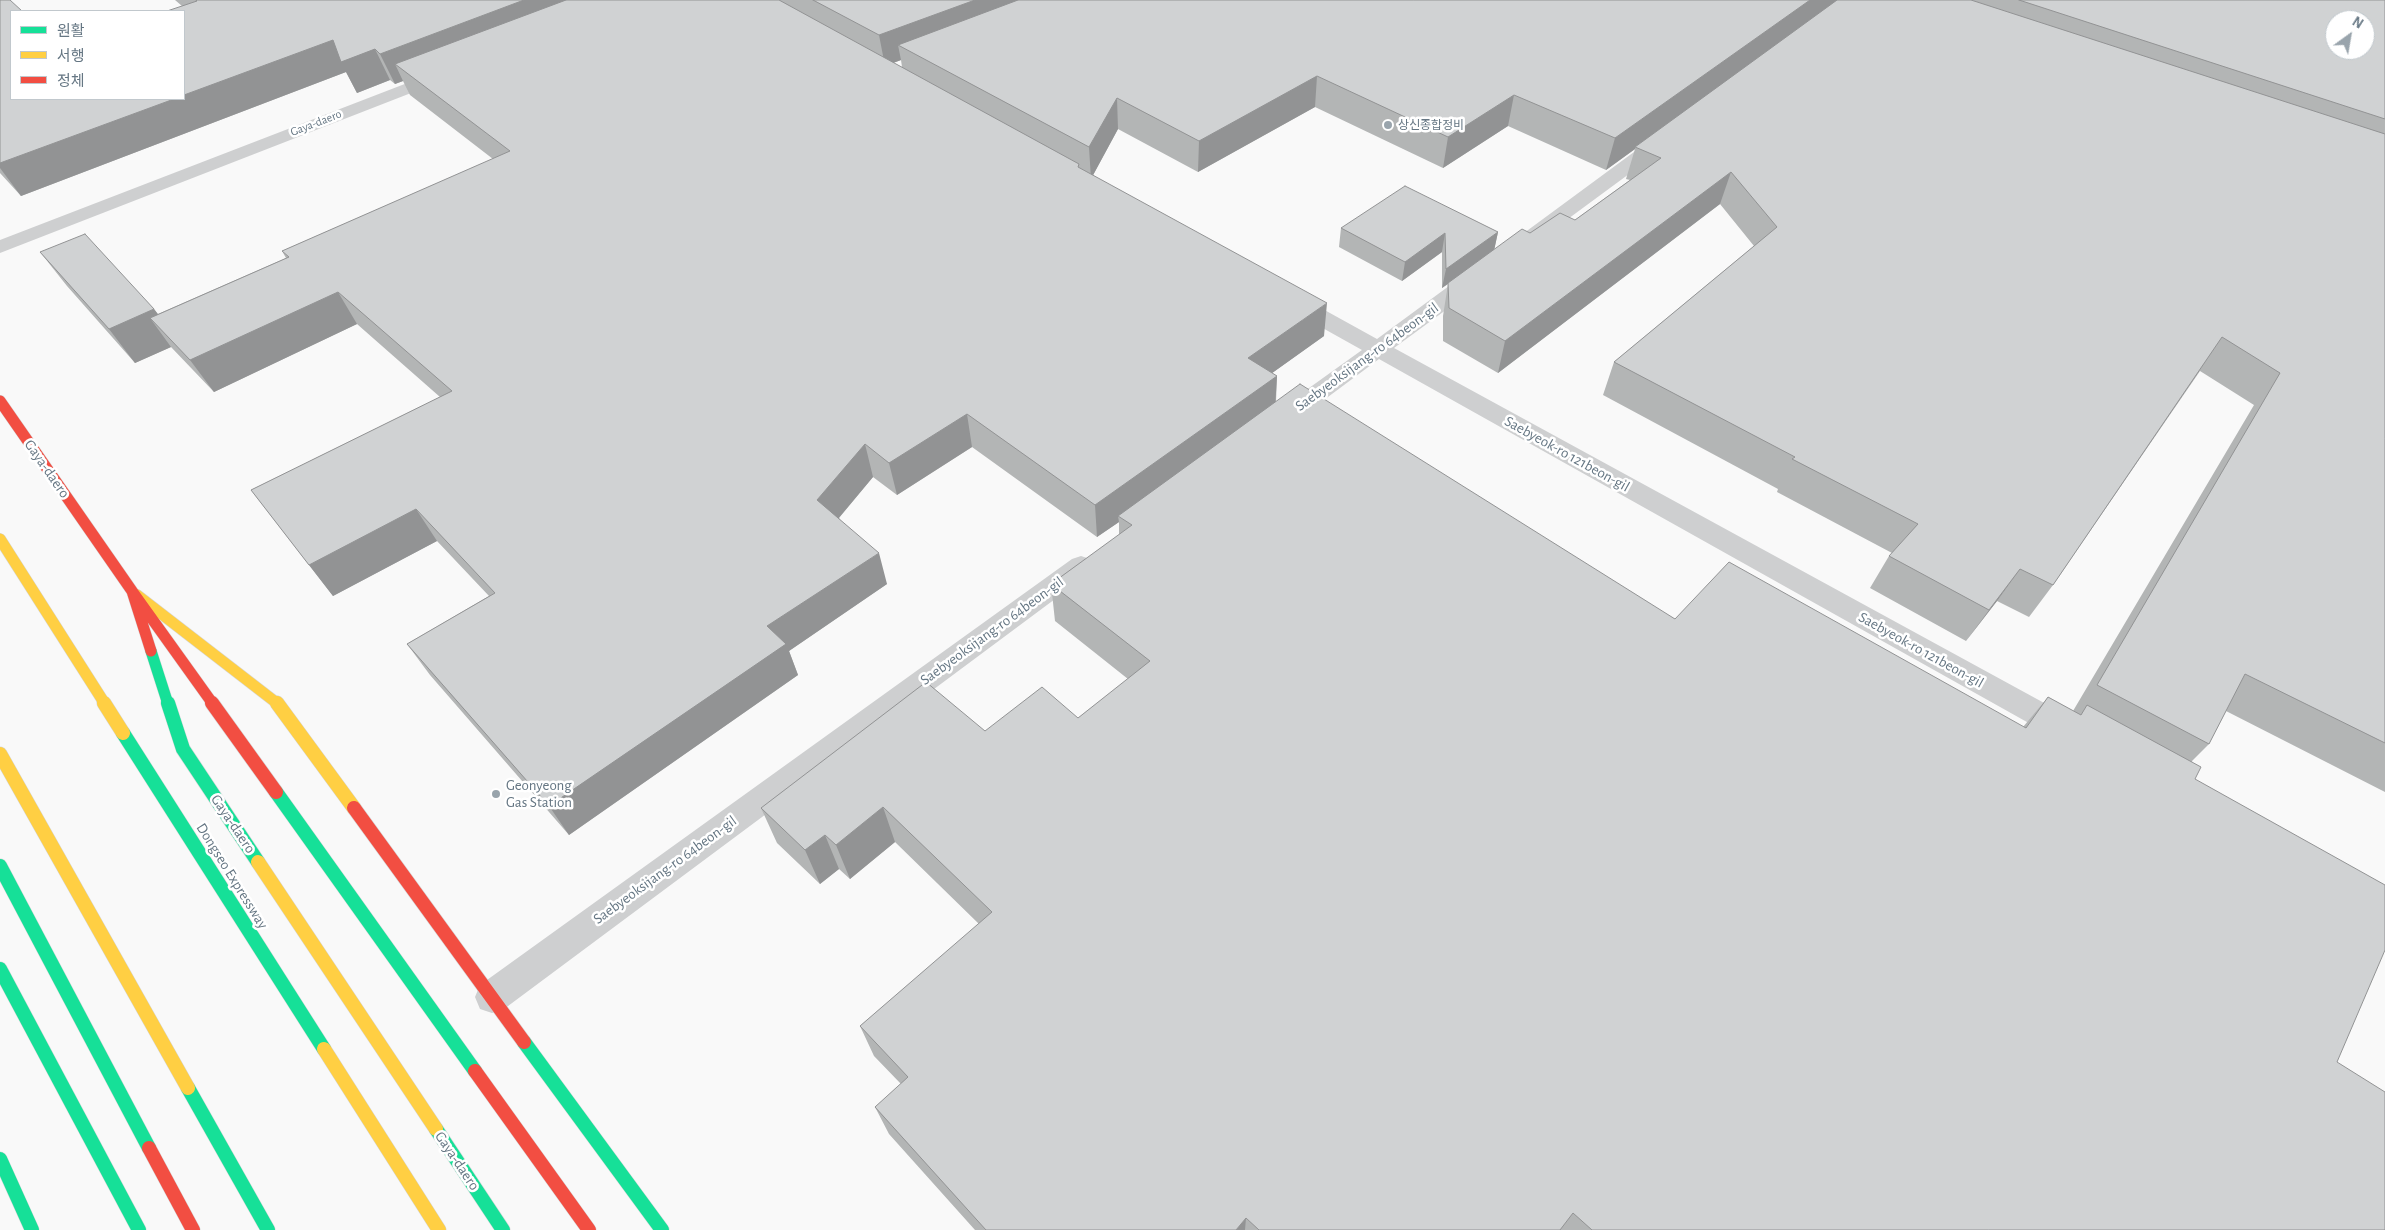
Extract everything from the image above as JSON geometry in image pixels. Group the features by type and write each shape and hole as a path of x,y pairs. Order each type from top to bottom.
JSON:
{"main road":[{"name":"Gaya-daero","path":"0,401 132,591 183,749 503,1230"},
{"name":"Dongseo Expressway","path":"0,539 440,1230"},
{"path":"132,591 276,702 662,1230"},
{"path":"132,591 589,1230"},
{"path":"0,754 268,1230"},
{"path":"0,866 193,1230"},
{"path":"0,969 138,1230"},
{"path":"0,1159 32,1230"}],"street":[{"name":"Gaya-daero","path":"0,247 456,69"},
{"name":"Saebyeoksijang-ro 64beon-gil","path":"1265,431 1680,128"},
{"name":"Saebyeok-ro 121beon-gil","path":"1274,291 2090,743"},
{"name":"Saebyeoksijang-ro 64beon-gil","path":"492,997 1096,555"}],"building":[{"path":"0,0 10,0 21,10 10,10 10,100 171,100 0,163"},
{"path":"524,0 380,54 375,49 341,62 333,40 185,95 185,10 170,10 197,1"},
{"path":"566,0 779,0 1079,164 1078,167 1327,303 1248,358 1277,376 1095,505 967,414 889,463 865,444 817,500 879,553 767,626 786,644 549,806 407,644 495,593 416,509 309,565 251,490 452,391 338,292 190,360 150,318 289,257 282,251 510,151 395,64"},
{"path":"813,0 975,0 879,35"},
{"path":"1018,0 1810,0 1615,138 1514,95 1448,137 1317,76 1199,141 1117,98 1089,147 898,45"},
{"path":"1837,0 1971,0 2385,134 2385,743 2245,674 2209,744 2097,685 2280,373 2222,337 2053,585 2020,569 1989,610 1889,556 1918,524 1792,459 1795,457 1614,362 1777,227 1731,172 1505,341 1449,308 1448,283 1522,229 1530,233 1560,213 1575,220 1661,158 1635,147"},
{"path":"2019,0 2385,0 2385,119"},
{"path":"1405,186 1498,232 1446,269 1445,233 1405,262 1341,228"},
{"path":"85,234 154,309 109,329 40,252"},
{"path":"1300,384 1675,619 1729,562 2026,728 2048,697 2081,715 2087,705 2201,767 2195,779 2385,885 2385,950 2337,1062 2385,1092 2385,1230 1592,1230 1573,1213 1560,1230 1259,1230 1246,1218 1236,1230 986,1230 875,1107 908,1077 860,1026 992,912 883,807 836,845 825,835 805,850 761,808 926,682 985,731 1042,687 1078,718 1150,661 1051,584 1132,525 1118,516"}],"traffic: fast":[{"path":"151,651 183,749 258,862"},
{"path":"123,733 324,1049"},
{"path":"276,792 475,1071"},
{"path":"0,866 149,1148"},
{"path":"0,969 139,1230"},
{"path":"524,1042 662,1230"},
{"path":"188,1088 268,1230"},
{"path":"436,1129 503,1230"},
{"path":"0,1159 32,1230"}],"traffic: slow":[{"path":"0,539 123,733"},
{"path":"137,595 276,702 354,808"},
{"path":"0,754 188,1088"},
{"path":"258,862 436,1129"},
{"path":"324,1049 439,1230"}],"traffic: jam":[{"path":"0,401 132,591 151,651"},
{"path":"132,591 276,792"},
{"path":"354,808 524,1042"},
{"path":"475,1071 589,1230"},
{"path":"149,1148 193,1230"}],"place":[{"name":"상신종합정비","path":"1388,125"},
{"name":"Geonyeong Gas Station","path":"496,794"}]}
